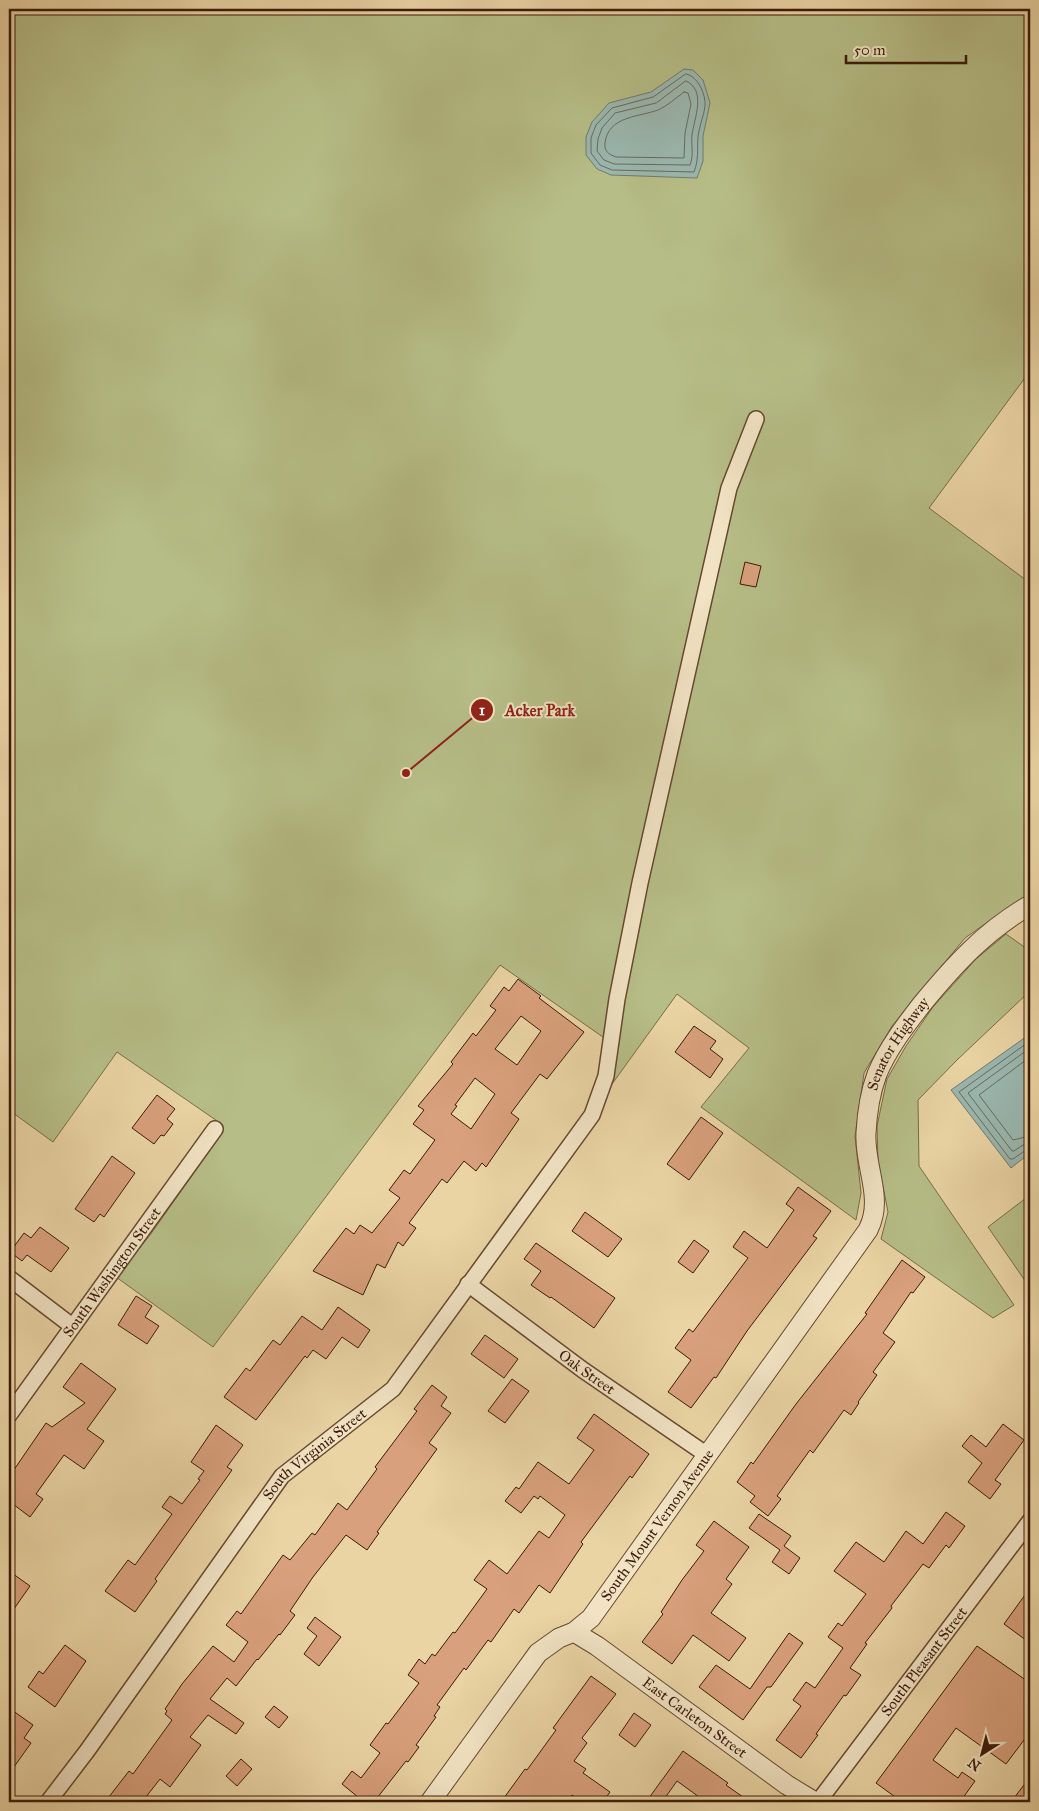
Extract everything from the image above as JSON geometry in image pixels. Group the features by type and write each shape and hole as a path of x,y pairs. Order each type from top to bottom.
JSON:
{"street":[{"name":"South Virginia Street","path":"48,1802 93,1743 282,1476 393,1389 592,1115 606,1076 617,999 640,883 729,488 756,419"},
{"name":"Senator Highway","path":"868,1230 873,1217 874,1200 866,1140 867,1116 877,1075 888,1052 922,1004 966,954 985,935 1007,918 1030,905"},
{"name":"South Washington Street","path":"9,1415 215,1128"},
{"name":"South Mount Vernon Avenue","path":"430,1802 538,1653 559,1638 574,1632 591,1618 868,1230"},
{"path":"9,1278 72,1326"},
{"name":"Oak Street","path":"468,1284 583,1370 707,1455"},
{"name":"South Pleasant Street","path":"816,1802 1030,1521"},
{"name":"East Carleton Street","path":"574,1632 597,1646 787,1785 816,1802"}],"green space":[{"path":"9,9 1030,9 1030,371 929,508 1030,583 1030,894 965,938 892,1026 864,1073 855,1136 861,1193 856,1220 701,1107 749,1048 677,994 607,1091 610,1042 500,965 213,1347 116,1277 150,1235 223,1132 223,1125 117,1052 53,1142 9,1110"},
{"path":"1006,934 1030,951 1030,991 918,1100 919,1166 1014,1305 993,1318 881,1239 888,1212 878,1161 877,1126 887,1079 906,1046 933,1007 976,959"},
{"path":"1030,1195 1030,1288 988,1227"}],"water":[{"path":"684,69 693,70 703,80 710,103 703,136 703,161 697,178 611,175 597,169 586,155 586,137 592,122 609,103 651,92"},
{"path":"1030,1034 1030,1153 1011,1168 951,1090"}],"building":[{"path":"745,562 761,566 756,587 740,584"},
{"path":"518,979 541,996 539,998 584,1032 547,1079 540,1074 511,1113 519,1119 486,1167 482,1163 476,1171 464,1161 447,1183 442,1179 409,1223 416,1228 403,1246 398,1242 385,1268 377,1264 363,1295 313,1271 346,1228 354,1234 360,1225 372,1233 400,1198 389,1190 404,1170 410,1174 435,1140 413,1124 424,1110 418,1106 453,1064 451,1062 473,1033 476,1036 496,1010 490,1006 504,987 509,991","holes":["521,1016 541,1031 517,1065 495,1049","475,1078 495,1094 471,1129 451,1114 457,1106 455,1105"]},
{"path":"694,1026 716,1041 710,1049 723,1059 710,1078 675,1052"},
{"path":"157,1095 175,1109 167,1119 173,1124 164,1136 161,1135 154,1144 132,1128"},
{"path":"701,1117 723,1133 689,1180 667,1164"},
{"path":"112,1156 135,1173 104,1217 100,1214 94,1222 75,1209"},
{"path":"798,1187 831,1211 813,1236 817,1238 747,1331 716,1378 714,1377 691,1408 668,1392 691,1360 675,1348 689,1329 693,1332 748,1258 733,1247 744,1231 767,1248 794,1210 786,1204"},
{"path":"585,1212 622,1239 608,1257 572,1231"},
{"path":"40,1227 69,1248 51,1272 27,1255 22,1261 10,1252 24,1233 31,1238"},
{"path":"694,1240 709,1251 693,1273 678,1262"},
{"path":"536,1243 615,1298 594,1328 531,1285 541,1271 524,1259"},
{"path":"902,1260 925,1277 913,1293 911,1292 883,1333 895,1342 873,1372 877,1375 851,1415 844,1410 813,1453 810,1450 777,1496 781,1499 768,1516 750,1502 755,1496 737,1482 751,1462 753,1464 796,1404 867,1314 865,1313"},
{"path":"136,1296 152,1306 145,1317 159,1326 147,1344 118,1325"},
{"path":"338,1307 370,1330 358,1348 342,1337 326,1359 313,1350 307,1358 305,1356 256,1420 224,1397 246,1368 250,1371 273,1340 280,1345 302,1316 322,1330"},
{"path":"485,1335 518,1359 504,1378 471,1354"},
{"path":"81,1363 116,1389 87,1429 104,1441 84,1469 64,1455 36,1494 43,1499 30,1517 9,1501 9,1477 46,1423 52,1427 85,1403 63,1387"},
{"path":"512,1379 529,1391 505,1423 488,1411"},
{"path":"432,1385 447,1397 441,1406 451,1413 429,1443 437,1449 377,1532 379,1533 367,1550 346,1535 313,1577 290,1611 295,1615 280,1635 257,1659 236,1686 227,1678 210,1699 244,1723 236,1734 208,1715 190,1737 201,1745 170,1787 160,1779 142,1802 105,1802 129,1771 133,1774 172,1720 165,1714 167,1711 165,1709 182,1684 213,1646 234,1662 248,1642 226,1625 237,1611 241,1614 283,1555 290,1560 312,1533 315,1535 338,1503 347,1510 377,1469 375,1467 417,1411 414,1409"},
{"path":"594,1414 649,1454 632,1478 630,1476 581,1542 583,1544 550,1593 539,1585 519,1613 514,1609 491,1642 488,1640 466,1670 464,1668 437,1705 440,1707 434,1716 436,1717 416,1745 419,1747 408,1762 406,1761 374,1802 364,1802 342,1784 352,1771 361,1778 380,1753 370,1745 419,1683 408,1675 419,1659 425,1664 432,1654 435,1656 453,1632 455,1633 487,1589 474,1580 489,1560 507,1574 539,1531 549,1538 565,1515 540,1496 538,1499 534,1496 521,1513 505,1501 516,1487 519,1489 538,1462 569,1484 594,1450 577,1438"},
{"path":"1003,1424 1024,1440 995,1480 1001,1484 990,1499 968,1482 982,1463 962,1446 971,1435 986,1447"},
{"path":"216,1425 243,1445 227,1467 232,1470 155,1579 157,1581 135,1612 105,1591 128,1560 135,1565 172,1514 162,1507 170,1496 182,1504 200,1480 198,1479 204,1471 191,1462"},
{"path":"946,1512 965,1526 949,1548 946,1545 929,1568 923,1564 891,1606 892,1608 865,1643 867,1644 850,1668 861,1675 846,1696 844,1695 801,1758 776,1740 801,1706 793,1700 806,1682 815,1688 843,1648 828,1637 838,1623 842,1626 866,1594 834,1571 856,1542 884,1562 906,1531 923,1544"},
{"path":"759,1514 791,1536 784,1546 800,1558 789,1574 772,1562 780,1550 749,1528"},
{"path":"714,1521 749,1547 726,1579 732,1584 711,1613 746,1638 729,1661 693,1635 672,1664 642,1642 663,1614 661,1612 682,1580 704,1551 696,1545"},
{"path":"9,1571 30,1586 9,1616"},
{"path":"1030,1588 1030,1643 1004,1624"},
{"path":"315,1617 341,1637 319,1666 304,1654 317,1636 307,1628"},
{"path":"789,1633 803,1643 771,1687 767,1687 743,1720 699,1687 716,1665 750,1689"},
{"path":"65,1645 86,1661 55,1707 28,1687 39,1671 43,1674"},
{"path":"977,1646 1030,1683 1030,1732 1006,1764 956,1728 933,1760 958,1778 962,1772 975,1781 960,1802 902,1802 876,1783"},
{"path":"591,1676 616,1694 582,1738 587,1743 574,1761 586,1769 583,1773 610,1792 603,1802 582,1802 572,1795 567,1802 501,1802 556,1730 553,1728"},
{"path":"274,1706 288,1717 279,1728 265,1717"},
{"path":"9,1708 33,1725 24,1738 31,1743 9,1774"},
{"path":"634,1713 651,1725 635,1747 619,1735"},
{"path":"683,1751 728,1783 726,1785 750,1802 706,1802 677,1781 662,1802 646,1802"},
{"path":"241,1759 252,1769 237,1786 226,1776"},
{"path":"1030,1777 1030,1802 1011,1802"}],"place":[{"name":"Acker Park","path":"406,773"}]}
